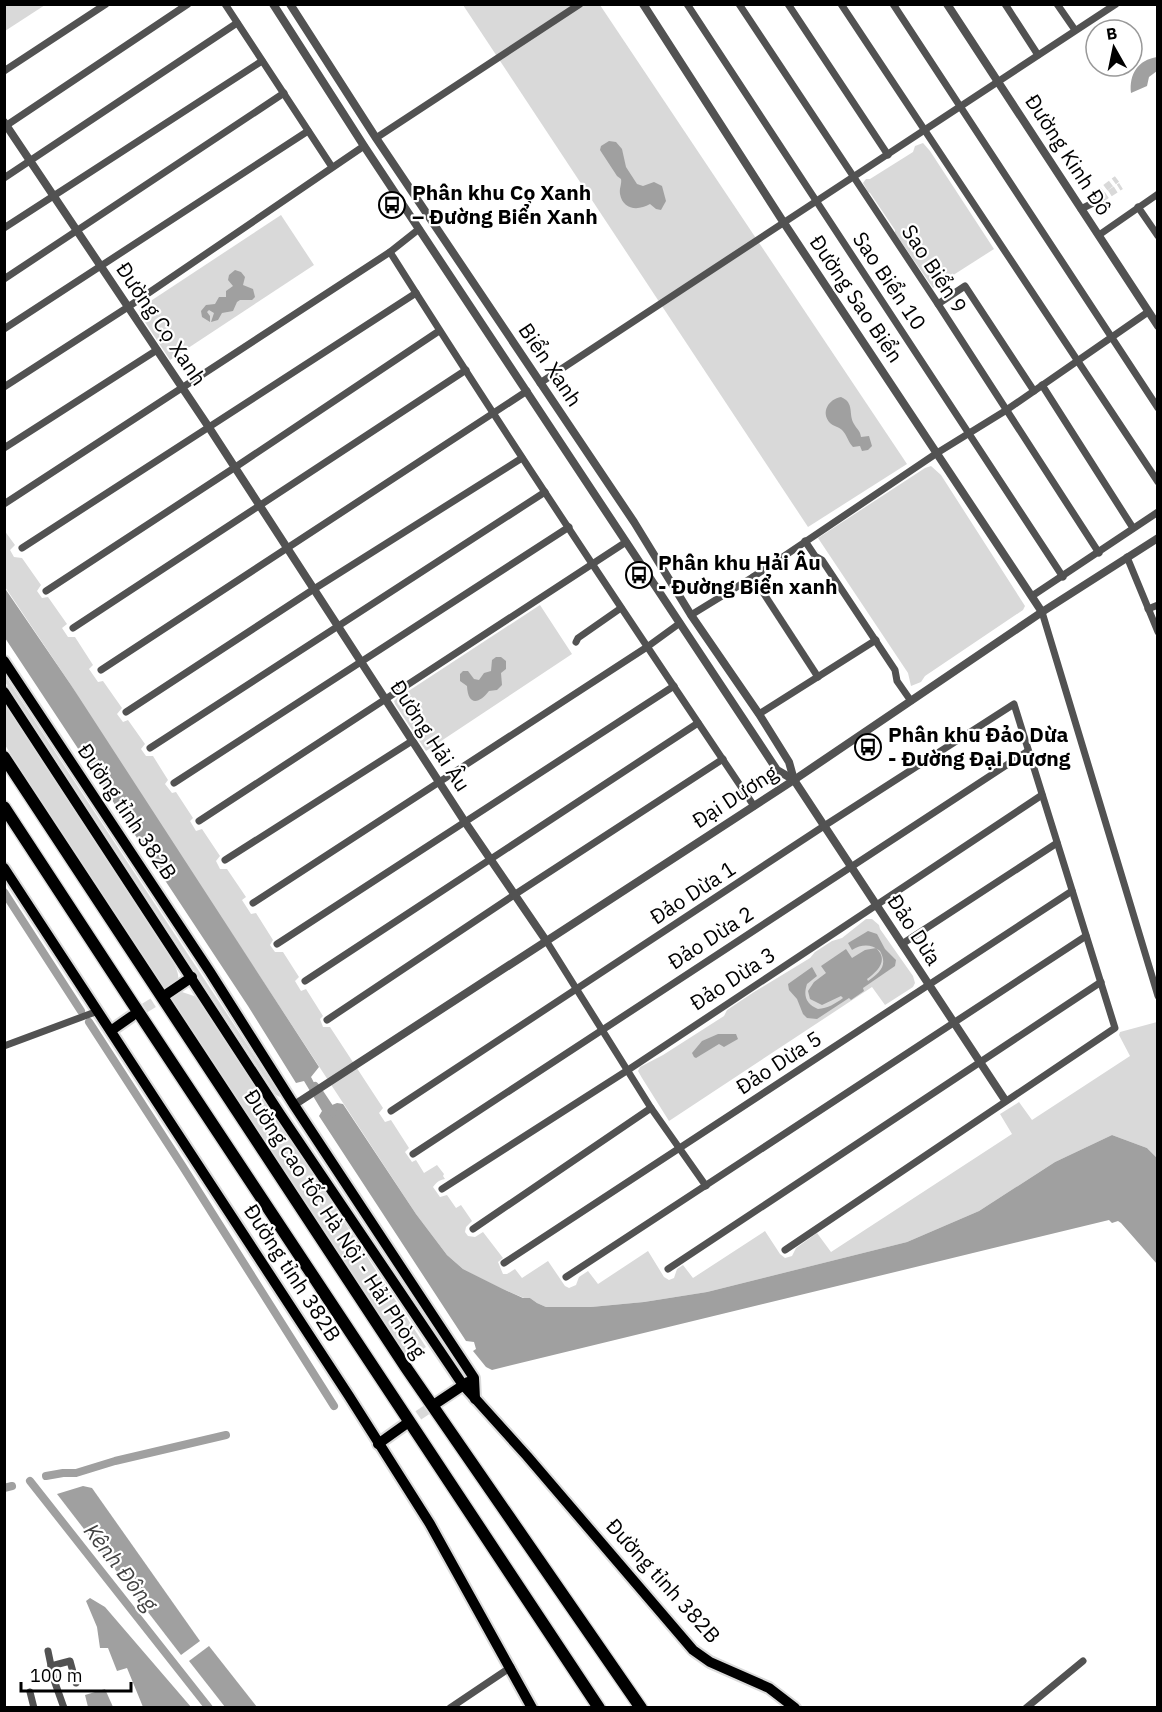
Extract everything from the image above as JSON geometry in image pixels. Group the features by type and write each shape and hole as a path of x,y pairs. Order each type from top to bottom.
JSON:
{"highway":[{"name":"Đường cao tốc Hà Nội - Hải Phòng","path":"4,756 406,1369 641,1707"},
{"path":"4,809 599,1707"}],"main road":[{"name":"Đường tỉnh 382B","path":"4,662 210,972 294,1105 474,1378"},
{"name":"Đường tỉnh 382B","path":"4,692 280,1114 463,1385 693,1650 710,1662 769,1688 795,1707"},
{"name":"Đường tỉnh 382B","path":"4,868 112,1030 430,1524 532,1707"},
{"path":"164,996 192,977"},
{"path":"112,1030 132,1016"},
{"path":"280,1114 294,1105"},
{"path":"435,1404 474,1378 475,1399"},
{"path":"378,1443 406,1424"}],"street":[{"path":"4,71 106,4"},
{"path":"5,125 188,4"},
{"path":"225,4 332,167"},
{"name":"Biển Xanh","path":"273,4 364,146 777,770 794,780"},
{"name":"Biển Xanh","path":"290,4 376,138 634,522 691,615 759,714 789,762 794,780"},
{"path":"4,387 128,307 332,167 579,4"},
{"name":"Đường Sao Biển","path":"643,4 784,223 1042,612"},
{"name":"Sao Biển 10","path":"687,4 1063,577"},
{"name":"Sao Biển 9","path":"739,4 938,304 1005,411 1099,553"},
{"path":"788,4 888,155"},
{"path":"841,4 923,132 1158,482"},
{"path":"893,4 1158,408"},
{"name":"Đường Kinh Đô","path":"947,4 1158,326"},
{"path":"1005,4 1038,55"},
{"path":"1057,4 1074,30"},
{"path":"101,670 1116,4"},
{"path":"4,178 237,23"},
{"path":"4,228 262,61"},
{"path":"4,279 284,93"},
{"name":"Đường Cọ Xanh","path":"5,125 288,547"},
{"path":"4,329 308,131"},
{"path":"1099,235 1158,194"},
{"path":"1081,209 1099,196"},
{"path":"1138,207 1158,236"},
{"path":"4,504 390,252 419,229"},
{"path":"390,252 522,458 754,806"},
{"path":"938,304 965,286 1034,391"},
{"path":"22,548 416,293"},
{"path":"253,903 647,647 691,615 753,577 969,432 1078,363 1148,312"},
{"path":"46,591 439,331"},
{"path":"4,448 157,350"},
{"path":"73,628 466,370"},
{"path":"1042,385 1133,528"},
{"path":"126,712 314,589 522,458"},
{"path":"150,748 545,492"},
{"path":"1032,596 1158,512"},
{"path":"174,783 569,527"},
{"name":"Đại Dương","path":"294,1105 794,780 1042,612 1158,538"},
{"path":"805,541 815,556 822,560 876,640 895,670 897,681 911,701"},
{"path":"199,821 627,542"},
{"name":"Đường Hải Âu","path":"288,547 465,822 547,942"},
{"path":"1126,557 1158,632"},
{"path":"753,577 818,676"},
{"path":"1148,609 1158,605"},
{"path":"576,642 578,638 621,608"},
{"path":"1042,612 1158,996"},
{"path":"759,714 876,640"},
{"path":"277,944 674,686"},
{"name":"Đảo Dừa 1","path":"391,1111 1014,704 1028,751"},
{"path":"305,981 698,723"},
{"path":"225,860 412,741"},
{"path":"785,1250 1115,1028 1028,751"},
{"name":"Đảo Dừa 2","path":"413,1154 1028,751"},
{"path":"327,1020 723,759"},
{"name":"Đảo Dừa","path":"794,780 1005,1100"},
{"name":"Đảo Dừa 3","path":"442,1189 628,1070 1042,795"},
{"path":"902,944 1057,843"},
{"name":"Đảo Dừa 5","path":"504,1263 1072,891"},
{"path":"566,1277 1086,936"},
{"path":"547,942 651,1108 706,1186"},
{"path":"668,1269 1101,982"},
{"path":"4,1046 98,1011"},
{"path":"473,1229 651,1108"},
{"path":"48,1651 64,1707"},
{"path":"51,1666 70,1660 76,1683"},
{"path":"1026,1707 1083,1660"},
{"path":"450,1707 511,1667"},
{"path":"30,1692 34,1707"}],"shaded area":[{"path":"5,5 45,5 5,31"},
{"path":"463,5 600,5 907,464 808,527"},
{"path":"923,143 994,249 933,288 863,183 866,179 870,179 913,152 915,146"},
{"path":"281,215 314,265 170,360 139,313 140,308"},
{"path":"931,466 941,475 1025,606 1023,610 925,676 921,682 911,686 908,673 818,538"},
{"path":"4,530 15,545 10,550 14,557 22,558 41,585 37,591 42,598 48,597 67,624 62,628 68,637 75,637 93,665 89,669 98,682 103,681 122,708 117,714 123,722 128,720 145,744 141,749 146,756 153,756 168,780 165,784 172,793 176,792 193,818 190,821 196,831 202,829 220,856 216,861 220,869 227,869 246,897 242,900 251,914 256,913 273,940 270,945 275,952 283,952 299,977 295,981 301,991 306,989 323,1016 320,1019 323,1027 330,1027 383,1108 379,1113 385,1122 391,1120 409,1148 405,1152 412,1162 416,1160 424,1173 437,1165 445,1179 433,1187 440,1197 447,1195 456,1208 461,1205 472,1221 466,1227 465,1232 468,1236 475,1237 483,1232 503,1258 498,1262 503,1274 515,1269 522,1278 548,1261 565,1286 569,1288 576,1285 579,1277 588,1271 598,1284 648,1251 664,1277 669,1280 674,1278 677,1269 683,1265 693,1278 765,1231 785,1258 792,1256 796,1248 817,1233 831,1252 1012,1134 1000,1114 1019,1102 1032,1120 1130,1056 1119,1035 1120,1032 1157,1022 1157,1158 1147,1148 1112,1135 1055,1162 979,1211 907,1242 707,1292 644,1302 591,1307 546,1307 463,1269 447,1255 416,1214 5,587"},
{"path":"540,605 572,654 426,751 394,701 402,693 407,692"},
{"path":"4,674 280,1097 276,1095 5,682"},
{"path":"4,703 174,964 178,975 177,982 163,994 5,745"},
{"path":"866,919 872,919 879,925 913,976 915,983 913,987 885,1005 872,987 669,1121 638,1071 640,1067 724,1016 727,1010 810,958 832,941 842,938"},
{"path":"182,992 197,997 426,1347 404,1361 166,998"}],"water":[{"path":"1157,57 1157,71 1149,77 1147,86 1131,93 1132,78 1144,78 1144,62"},
{"path":"609,141 616,142 622,149 626,167 637,184 643,186 654,182 662,186 666,201 661,210 650,204 641,208 632,208 624,203 620,194 621,179 600,150 601,146"},
{"path":"235,270 241,272 245,277 243,285 253,289 255,297 252,300 240,300 233,311 222,313 218,320 211,322 214,313 209,310 207,312 210,322 202,317 201,311 206,305 215,304 219,297 226,297 226,291 233,286 228,280 229,275"},
{"path":"841,397 848,402 852,420 861,437 869,436 872,446 868,450 862,451 860,446 853,447 842,430 827,419 827,407 833,400"},
{"path":"4,587 71,685 319,1067 311,1077 327,1107 337,1103 343,1104 416,1214 447,1255 463,1269 546,1307 591,1307 644,1302 707,1292 907,1242 979,1211 1055,1162 1112,1135 1147,1148 1157,1158 1157,1264 1121,1223 1118,1221 1112,1223 1109,1220 492,1370 486,1367 473,1351 476,1349 474,1342 466,1341 319,1116 322,1111 304,1081 296,1083 248,1006 5,638"},
{"path":"501,657 506,661 506,669 501,673 502,685 497,690 489,691 478,700 472,700 467,686 460,681 460,674 468,671 474,679 479,680 484,673 491,671 492,660"},
{"path":"868,931 877,934 885,949 896,960 895,966 863,988 864,991 851,1000 849,998 817,1019 807,1018 797,999 789,990 788,984 812,967 817,976 807,984 805,992 808,1002 818,1009 837,1002 843,998 841,996 822,1005 810,999 808,991 814,982 826,973 821,966 846,949 852,958 865,950 875,948 863,946 852,950 848,943","holes":["877,949 880,951 882,956 883,965 879,972 868,981 867,979 878,969 882,961"]},
{"path":"718,1034 736,1034 738,1039 724,1047 719,1044 696,1058 694,1057 692,1053 702,1041"},
{"path":"83,1486 92,1488 200,1641 181,1655 57,1494"},
{"path":"90,1598 105,1607 191,1707 143,1707 127,1668 117,1671 108,1648 100,1648 97,1627 86,1601"},
{"path":"209,1646 257,1707 225,1707 189,1661"},
{"path":"105,1689 113,1707 88,1707 85,1695"}],"waterway":[{"path":"4,892 81,1011"},
{"path":"89,1022 334,1406"},
{"path":"315,1086 333,1113"},
{"path":"46,1476 76,1473 115,1461 226,1435"},
{"name":"Kênh Đông","path":"30,1481 209,1708"},
{"path":"4,1488 12,1486"}],"tunnel":[{"path":"1097,194 1117,179"},
{"path":"1101,199 1121,186"},
{"path":"132,1016 164,996"},
{"path":"406,1424 435,1404"}],"place":[{"name":"Phân khu Cọ Xanh – Đường Biển Xanh","path":"392,205"},
{"name":"Phân khu Hải Âu - Đường Biển xanh","path":"639,575"},
{"name":"Phân khu Đảo Dừa - Đường Đại Dương","path":"868,747"}]}
